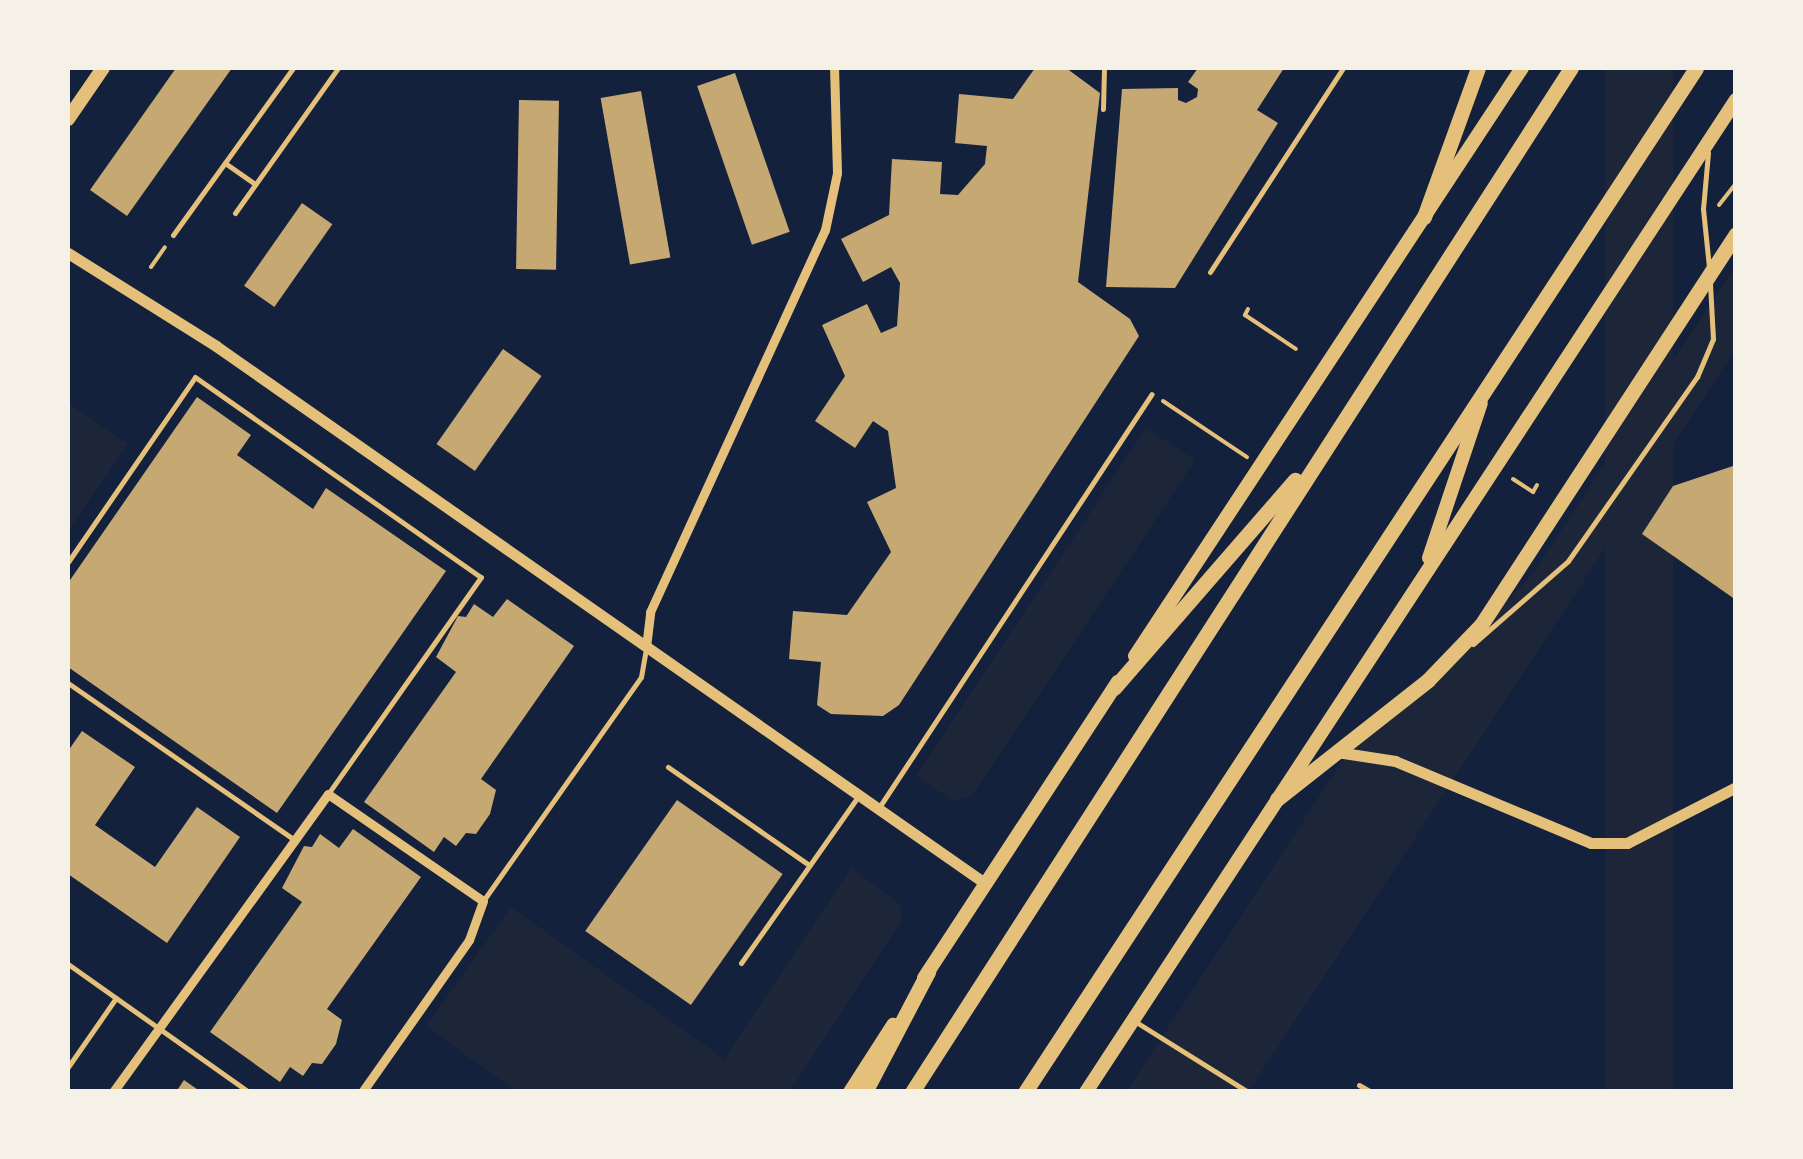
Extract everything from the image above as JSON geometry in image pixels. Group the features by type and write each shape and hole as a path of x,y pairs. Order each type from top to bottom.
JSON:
{"main road":[{"path":"68,119 103,68"},
{"path":"1424,217 1448,166 1478,68"},
{"path":"850,1092 1522,68"},
{"path":"912,1092 1571,68"},
{"path":"1025,1092 1696,68"},
{"path":"1086,1092 1736,100"},
{"path":"1277,799 1428,680 1520,573 1736,234"},
{"path":"1422,578 1486,387"},
{"path":"1114,688 1330,439"},
{"path":"865,1092 928,972"}],"street":[{"path":"646,647 650,612 825,230 837,173 834,68"},
{"path":"68,254 216,346 986,884"},
{"path":"1337,752 1395,761 1591,843 1627,843 1736,787"},
{"path":"113,1092 328,794 483,901 469,940 362,1092"}],"lane":[{"path":"173,236 293,68"},
{"path":"235,213 338,68"},
{"path":"1103,109 1104,68"},
{"path":"1210,272 1343,68"},
{"path":"1428,680 1519,607 1594,529 1709,356 1714,318 1703,209 1710,138"},
{"path":"225,163 256,184"},
{"path":"68,562 195,377 481,577 328,794"},
{"path":"878,809 1152,394"},
{"path":"483,901 642,677 646,647"},
{"path":"68,683 294,840"},
{"path":"668,767 810,865"},
{"path":"741,963 858,795"},
{"path":"68,964 249,1092"},
{"path":"68,1067 116,998"},
{"path":"1132,1020 1248,1092"},
{"path":"1358,1085 1370,1092"}],"path":[{"path":"151,267 173,236"},
{"path":"1248,310 1245,315 1296,349"},
{"path":"1152,394 1259,465"},
{"path":"1513,479 1533,492 1537,485"}],"shaded area":[{"path":"1605,68 1673,68 1673,1092 1605,1092"},
{"path":"1735,267 1735,350 1249,1091 1126,1092 1347,754 1468,645 1533,573"},
{"path":"68,403 128,444 68,531"},
{"path":"1146,428 1195,460 972,796 953,801 916,776"},
{"path":"851,868 900,904 902,920 790,1091 516,1091 426,1026 511,907 724,1059"}],"building":[{"path":"176,68 232,68 127,216 90,190"},
{"path":"1035,68 1066,68 1100,93 1078,282 1130,319 1139,336 899,705 883,716 831,714 817,705 821,662 789,659 793,611 847,615 891,552 867,502 896,488 888,431 873,421 855,448 815,421 845,376 822,325 867,304 881,333 897,326 900,283 891,267 863,282 841,239 889,215 892,159 942,162 940,194 958,195 985,164 987,146 955,143 959,94 1013,99"},
{"path":"1198,68 1284,68 1257,110 1278,123 1175,288 1106,287 1122,89 1178,88 1178,100 1186,103 1197,97 1198,89 1188,82"},
{"path":"735,73 790,232 752,245 697,86"},
{"path":"641,91 670,257 630,265 601,98"},
{"path":"519,100 559,101 556,270 516,269"},
{"path":"302,203 332,224 274,307 244,286"},
{"path":"503,349 542,376 475,471 436,444"},
{"path":"197,397 251,435 237,455 313,509 326,488 446,571 277,813 68,667 68,583"},
{"path":"1736,465 1736,600 1642,534 1673,486"},
{"path":"507,599 574,646 481,779 496,790 490,814 476,834 466,833 456,846 444,837 434,852 364,802 456,672 436,657 458,616 466,617 474,604 493,617"},
{"path":"82,731 135,767 95,825 155,867 197,807 240,837 167,943 68,874 68,751"},
{"path":"677,800 783,874 691,1005 585,931"},
{"path":"353,829 421,877 327,1009 342,1020 336,1044 322,1064 312,1063 303,1076 290,1067 280,1082 210,1032 302,902 282,888 304,846 312,847 320,834 339,848"},
{"path":"184,1080 201,1092 176,1092"}]}
